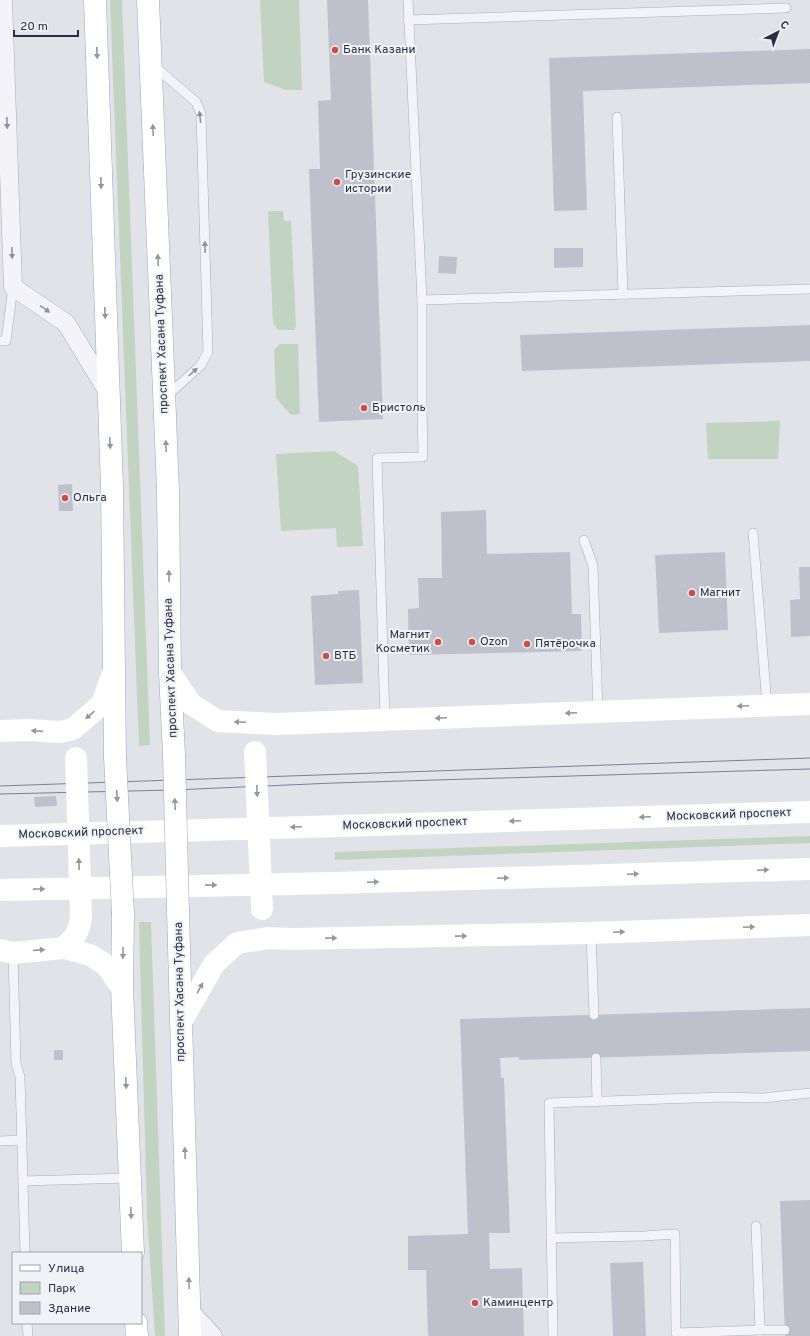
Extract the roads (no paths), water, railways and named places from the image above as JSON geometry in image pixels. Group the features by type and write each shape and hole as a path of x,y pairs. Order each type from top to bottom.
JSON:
{"main road":[{"path":"95,0 112,487 116,757 124,914 122,988 133,1252"},
{"name":"проспект Хасана Туфана","path":"151,5 150,62 168,490 170,673 174,755 190,1336"},
{"path":"0,731 29,730 60,732 73,729 102,704 114,672"},
{"path":"170,673 191,704 218,721 293,724 810,704"},
{"path":"292,938 279,933 270,927 266,922 262,909 255,752 262,736 275,729 293,724"},
{"path":"60,732 70,741 76,758 81,917 80,929 74,939 64,948"},
{"name":"Московский проспект","path":"0,836 810,812"},
{"path":"0,890 334,883 810,869"},
{"path":"181,1022 214,964 237,942 268,938 591,933 810,925"},
{"path":"6,951 64,948 90,955 106,965 122,988"},
{"path":"136,1324 137,1336"}],"street":[{"path":"3,0 13,287 66,324 108,392"},
{"path":"189,1310 213,1336"}],"lane":[{"path":"385,720 377,458 423,457 422,300 408,0"},
{"path":"408,20 786,8"},
{"path":"150,62 196,102 201,114 208,352 201,365 164,398"},
{"path":"618,117 623,294"},
{"path":"0,341 6,341 13,287"},
{"path":"422,300 454,302 623,294 810,289"},
{"path":"422,406 428,397"},
{"path":"753,533 767,705"},
{"path":"584,540 593,566 598,712"},
{"path":"591,933 594,1015"},
{"path":"6,951 16,1063 20,1077 25,1252"},
{"path":"596,1058 597,1102"},
{"path":"553,1336 549,1103 723,1097 763,1098 810,1093"},
{"path":"0,1141 22,1140"},
{"path":"23,1181 129,1178"},
{"path":"756,1226 760,1330"},
{"path":"551,1238 675,1234 676,1333 785,1330"},
{"path":"27,1324 28,1336"}],"tram line":[{"path":"0,786 810,758"},
{"path":"0,794 173,790 334,783 810,769"}],"place":[{"name":"Банк Казани","path":"335,50"},
{"name":"Грузинские истории","path":"337,182"},
{"name":"Бристоль","path":"364,408"},
{"name":"Ольга","path":"65,498"},
{"name":"Магнит","path":"692,593"},
{"name":"Магнит Косметик","path":"438,642"},
{"name":"Ozon","path":"472,642"},
{"name":"Пятёрочка","path":"527,644"},
{"name":"ВТБ","path":"326,656"},
{"name":"Каминцентр","path":"475,1303"}]}
